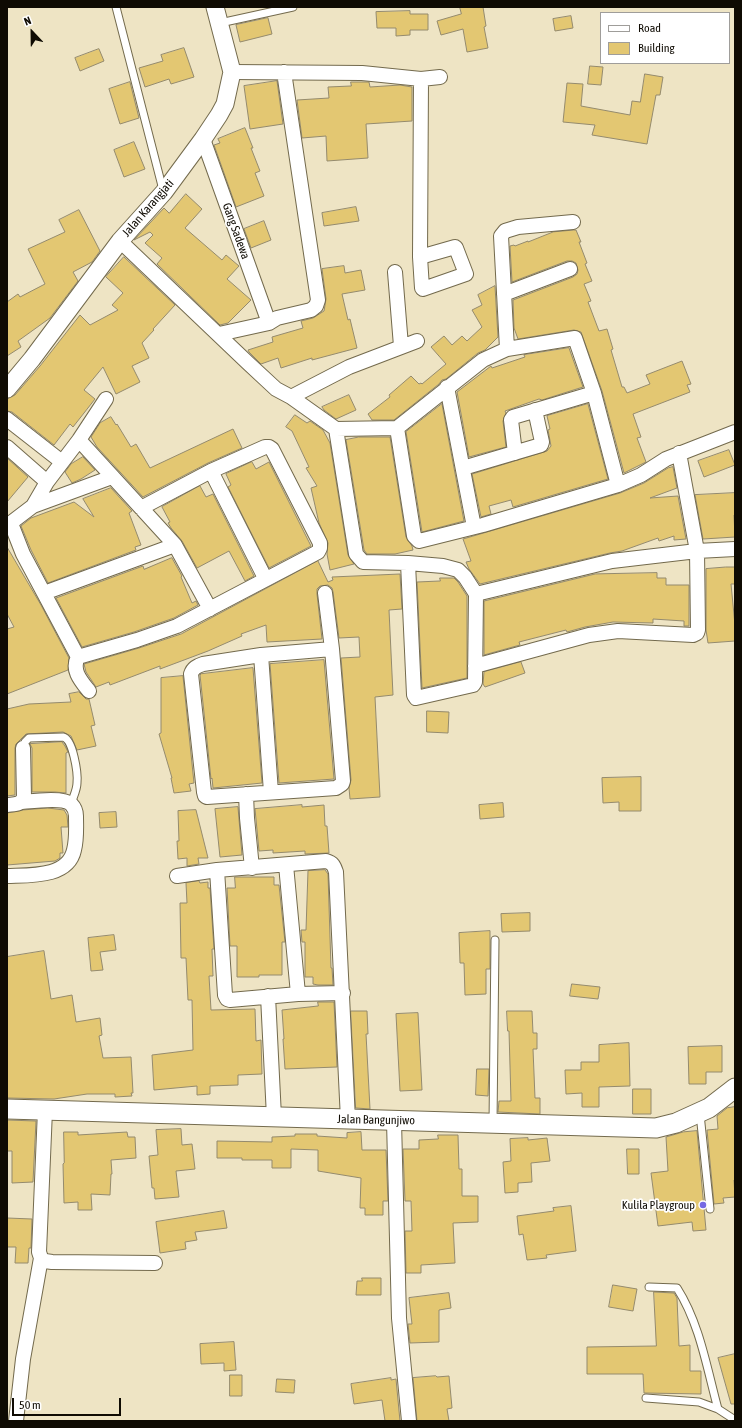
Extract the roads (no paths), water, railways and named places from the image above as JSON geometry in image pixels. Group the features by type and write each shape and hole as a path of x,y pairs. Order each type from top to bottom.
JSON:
{"main road":[{"name":"Jalan Bangunjiwo","path":"7,1109 656,1128 676,1123 709,1108 735,1088"}],"street":[{"name":"Jalan Karangjati","path":"7,389 32,359 120,240 164,192 203,138 225,104 232,72 218,15"},
{"path":"232,72 362,73 421,79 440,77"},
{"path":"218,334 269,324 277,318 311,310 316,306 318,300 284,72"},
{"path":"420,257 421,79"},
{"name":"Gang Sadewa","path":"203,138 269,324"},
{"path":"507,349 501,236 505,231 518,227 573,222"},
{"path":"120,240 276,388 336,429 397,428 482,360 507,349 575,338 594,393 618,485"},
{"path":"504,294 570,269"},
{"path":"394,272 400,346"},
{"path":"290,397 349,367 400,346 417,341"},
{"path":"447,387 474,527"},
{"path":"516,454 511,420 516,416 594,393"},
{"path":"33,506 47,482 79,440 106,399"},
{"path":"463,468 516,454 541,445 542,442 535,410"},
{"path":"7,419 62,462"},
{"path":"397,428 414,536 419,541 474,527 618,485 641,475 655,465 679,453 735,432"},
{"path":"336,429 356,554 363,562 408,563 443,566 458,570 465,577 476,594 475,666 473,685 416,698 414,696 408,563"},
{"path":"79,440 112,478 175,545 210,609"},
{"path":"7,447 47,482"},
{"path":"78,657 130,642 177,626 265,578 318,552 320,548 320,543 272,449 269,447 265,447 211,471 141,508"},
{"path":"475,666 589,635 618,631 697,633 697,551 679,453"},
{"path":"211,471 265,578"},
{"path":"78,657 23,554 12,526 14,520 33,506 112,478"},
{"path":"44,593 175,545"},
{"path":"476,594 612,561 697,551 735,549"},
{"path":"325,593 332,649 343,781 342,784 336,788 205,796 191,674 195,667 203,664 261,655 332,649"},
{"path":"261,655 271,792"},
{"path":"78,657 75,667 82,682 89,691"},
{"path":"22,802 24,797 23,748"},
{"path":"246,794 246,818 252,868"},
{"path":"7,805 22,802 60,801 70,804 76,811 74,850 72,857 67,864 43,874 7,876"},
{"path":"177,876 218,870 326,862 332,863 335,866 343,993 348,1120"},
{"path":"286,865 298,994"},
{"path":"218,870 225,995 227,999 230,1000 298,994 343,993"},
{"path":"268,996 274,1117"},
{"path":"16,1421 23,1359 41,1258 39,1252 45,1110"},
{"path":"394,1120 400,1318 409,1421"},
{"path":"41,1258 45,1261 52,1262 155,1263"}],"lane":[{"path":"116,7 164,192"},
{"path":"218,15 293,7"},
{"path":"23,748 29,738 66,738 71,744 77,772 76,789 70,804"},
{"path":"493,1123 495,940"},
{"path":"700,1112 710,1209"},
{"path":"649,1287 677,1288 686,1302 697,1332 718,1409"},
{"path":"646,1398 699,1402 718,1409 735,1420"}],"place":[{"name":"Kulila Playgroup","path":"703,1205"}]}
